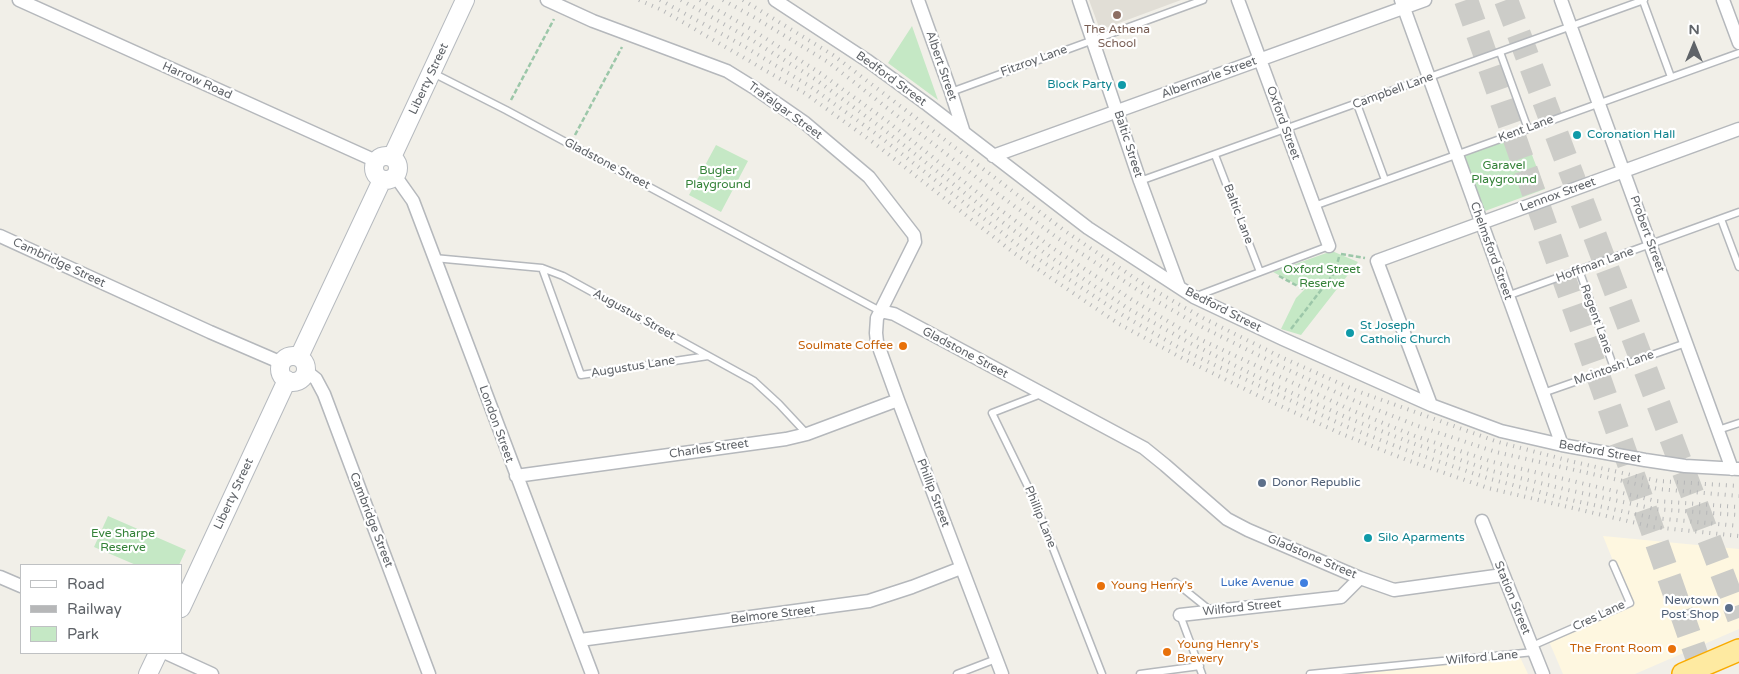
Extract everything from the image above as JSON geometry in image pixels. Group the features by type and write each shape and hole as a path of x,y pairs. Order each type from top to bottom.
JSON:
{"highway":[{"path":"1683,674 1739,650"}],"main road":[{"name":"Liberty Street","path":"384,159 432,72 465,0"},
{"path":"296,364 389,178 375,173 374,167 384,159"},
{"name":"Liberty Street","path":"182,606 287,380 294,382 301,379 296,364"},
{"path":"148,674 158,654"}],"street":[{"name":"Harrow Road","path":"19,0 384,159"},
{"name":"Trafalgar Street","path":"548,0 593,21 727,71 756,88 805,123 869,177 914,235 915,242 880,311"},
{"name":"Bedford Street","path":"775,0 868,61 1088,228 1194,297 1282,339 1431,405 1501,431 1562,446 1685,466 1735,468"},
{"name":"Albert Street","path":"918,0 964,133"},
{"name":"Baltic Street","path":"1079,0 1140,181 1179,287"},
{"name":"Oxford Street","path":"1238,0 1329,246"},
{"name":"Albermarle Street","path":"993,156 1260,60 1403,4 1425,0"},
{"name":"Probert Street","path":"1562,0 1718,430 1735,468"},
{"path":"1723,0 1739,43"},
{"name":"Chelmsford Street","path":"1403,4 1428,78 1562,446"},
{"name":"Lennox Street","path":"1377,261 1739,129"},
{"name":"London Street","path":"389,178 413,201 592,674"},
{"name":"Cambridge Street","path":"0,236 210,332 296,364 316,380 324,394 429,674"},
{"path":"1377,261 1431,405"},
{"name":"Gladstone Street","path":"880,311 894,314 1144,448 1227,519 1248,530 1360,578 1394,590 1503,576"},
{"name":"Phillip Street","path":"880,311 876,324 877,342 1002,674"},
{"name":"Charles Street","path":"516,476 786,439 806,434 898,400"},
{"name":"Station Street","path":"1482,522 1543,674"},
{"name":"Belmore Street","path":"580,640 869,601 912,588 961,568"},
{"path":"0,577 20,586"},
{"name":"Wilford Street","path":"1180,615 1341,597 1360,578"},
{"path":"168,654 212,674"}],"lane":[{"name":"Fitzroy Lane","path":"951,92 1202,0"},
{"name":"Campbell Lane","path":"1140,181 1644,0"},
{"path":"1644,0 1671,77"},
{"path":"1500,52 1528,129"},
{"name":"Kent Lane","path":"1314,206 1739,53"},
{"name":"Gladstone Street","path":"432,72 880,311"},
{"path":"1357,104 1385,180"},
{"name":"Baltic Lane","path":"1215,155 1263,271"},
{"name":"Hoffman Lane","path":"1507,296 1739,212"},
{"path":"1721,219 1739,267"},
{"path":"1194,297 1329,246"},
{"name":"Augustus Street","path":"434,258 542,268 563,276 754,381 779,404 806,434"},
{"name":"Augustus Lane","path":"542,268 581,375 709,356"},
{"name":"Regent Lane","path":"1579,270 1614,368"},
{"name":"Mcintosh Lane","path":"1543,393 1686,343"},
{"name":"Phillip Lane","path":"1042,394 992,414 1033,497 1102,674"},
{"path":"1718,430 1739,423"},
{"name":"Cres Lane","path":"1533,649 1630,603 1613,564"},
{"path":"1175,582 1212,611"},
{"name":"Wilford Street","path":"1180,615 1202,674"},
{"name":"Wilford Lane","path":"1310,674 1533,649"},
{"path":"957,674 996,659"},
{"path":"1140,674 1200,666"}],"path":[{"path":"506,110 560,6"},
{"path":"570,145 629,34"},
{"path":"1282,339 1335,272 1340,253 1377,261"},
{"path":"1263,271 1303,289"}],"shaded area":[{"name":"The Athena School","path":"1089,0 1181,0 1100,30"},
{"path":"1603,536 1739,549 1739,629 1635,674 1563,674 1548,639 1630,603"},
{"path":"1520,657 1528,674 1347,674 1463,663"}],"green space":[{"path":"912,26 938,100 888,63"},
{"name":"Garavel Playground","path":"1524,134 1545,189 1485,211 1464,156"},
{"name":"Bugler Playground","path":"716,145 748,161 721,212 689,195"},
{"name":"Oxford Street Reserve","path":"1332,251 1358,262 1301,335 1281,329 1296,298 1305,289 1273,272"},
{"name":"Eve Sharpe Reserve","path":"108,516 186,550 179,564 134,564 94,547"}],"tunnel":[{"path":"1466,0 1703,674"},
{"path":"1506,0 1739,618"}],"railway":[{"path":"639,0 662,10 806,94 874,143 1014,253 1119,324 1265,399 1342,434 1407,460 1488,488 1653,527 1739,536"},
{"path":"660,0 742,45 811,87 879,136 1019,246 1124,316 1185,351 1345,426 1411,452 1490,479 1566,499 1654,518 1739,526"},
{"path":"681,0 747,37 815,79 882,128 994,216 1049,256 1129,309 1190,343 1272,384 1348,418 1492,471 1655,509 1739,515"},
{"path":"700,0 751,29 820,73 887,121 987,200 1054,249 1134,301 1193,336 1351,410 1415,436 1493,462 1656,501 1739,507"},
{"path":"723,0 828,62 1059,239 1141,292 1200,326 1280,366 1355,401 1418,426 1496,452 1658,489 1739,496"},
{"path":"743,0 833,55 1065,231 1145,285 1203,318 1283,358 1357,391 1498,442 1658,481 1739,486"}],"place":[{"name":"The Athena School","path":"1117,15"},
{"name":"Block Party","path":"1122,85"},
{"name":"Coronation Hall","path":"1577,135"},
{"name":"St Joseph Catholic Church","path":"1350,333"},
{"name":"Soulmate Coffee","path":"903,346"},
{"name":"Donor Republic","path":"1262,483"},
{"name":"Silo Aparments","path":"1368,538"},
{"name":"Luke Avenue","path":"1304,583"},
{"name":"Young Henry's","path":"1101,586"},
{"name":"Newtown Post Shop","path":"1729,608"},
{"name":"The Front Room","path":"1672,649"},
{"name":"Young Henry's Brewery","path":"1167,652"}]}
